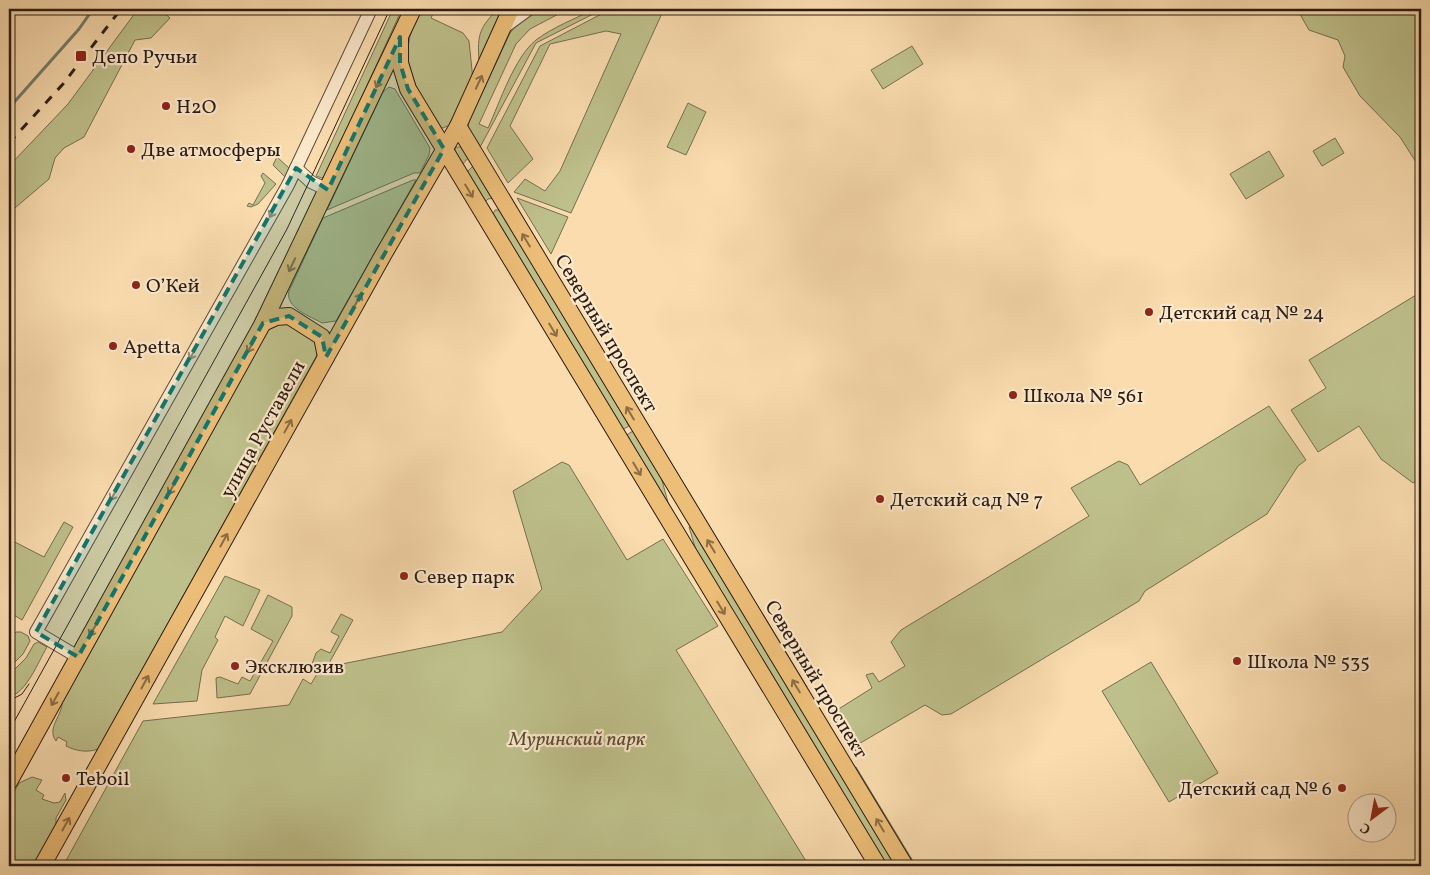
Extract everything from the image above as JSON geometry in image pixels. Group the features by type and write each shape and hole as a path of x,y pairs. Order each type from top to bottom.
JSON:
{"main road":[{"path":"9,782 264,323 413,9"},
{"name":"улица Руставели","path":"42,866 326,357 458,126 511,9"},
{"path":"400,37 400,64 408,89 878,866"},
{"name":"Северный проспект","path":"458,126 905,866"},
{"path":"481,211 501,199"},
{"path":"282,288 287,305 320,326 333,327 347,320"},
{"path":"264,323 276,317 289,316 322,337 326,357"},
{"path":"672,527 692,514"}],"street":[{"path":"78,657 36,632 296,168 370,9"},
{"path":"503,28 529,9"},
{"path":"296,168 310,182 328,190"}],"highlighted area":[{"path":"400,37 400,63 408,89 444,149 326,357 322,337 289,316 263,323 78,657 36,632 296,168 328,190"}],"green space":[{"path":"138,9 160,9 170,18 151,38 135,40 84,137 64,148 55,158 49,179 9,213 9,166 68,104"},
{"path":"393,9 402,9 326,175 322,178 316,176"},
{"path":"420,9 435,9 431,18 463,33 469,41 473,80 450,125 443,128 440,127 422,96 410,71 408,58 409,44"},
{"path":"498,9 502,9 479,60 479,37 487,21"},
{"path":"541,9 568,9 530,29 516,44 479,124 488,128 514,69 528,48 536,40 557,27 594,9 603,9 536,43 478,151 468,127 469,121 510,33 520,22"},
{"path":"611,9 664,9 571,213 514,192 525,179 545,191 560,171 621,34 606,31 550,44 510,126 533,159 508,183 487,148 540,46"},
{"path":"1297,9 1412,9 1421,23 1421,170 1400,137 1360,96 1343,67 1345,56 1338,40 1309,30"},
{"path":"912,46 923,64 883,89 871,70"},
{"path":"389,87 395,89 430,148 429,155 420,173 414,173 327,210 383,92"},
{"path":"688,103 706,112 686,155 667,147"},
{"path":"1335,138 1344,153 1322,166 1313,151"},
{"path":"456,147 461,147 469,157 461,166 454,152"},
{"path":"1269,151 1284,176 1246,199 1230,174"},
{"path":"277,157 289,168 285,177 273,165"},
{"path":"474,165 494,198 488,199 484,203 466,173"},
{"path":"263,173 276,184 258,204 251,207 247,206 249,203 253,205 265,183 261,176"},
{"path":"416,180 336,321 322,323 295,307 289,297 289,291 323,218"},
{"path":"517,198 568,217 551,254"},
{"path":"495,210 501,210 595,364 629,426 622,430 492,216"},
{"path":"1421,292 1421,478 1413,483 1381,459 1359,426 1318,452 1291,410 1326,388 1309,360"},
{"path":"278,321 315,336 317,355 98,749 90,751 78,750 66,746 67,742 58,737 56,741 53,731 62,702 270,327"},
{"path":"1269,406 1306,460 1298,466 1267,514 1145,591 1139,601 951,714 942,715 925,705 857,745 859,752 857,753 819,691 823,688 837,710 872,688 866,675 873,673 879,682 905,666 891,642 901,630 1089,516 1071,488 1119,461 1128,465 1140,485"},
{"path":"633,431 661,477 669,506 625,436"},
{"path":"656,438 807,687 805,688 654,439"},
{"name":"Муринский парк","path":"562,462 569,465 627,560 663,539 718,626 676,650 809,866 63,866 143,721 289,705 303,679 311,684 320,669 312,664 316,653 321,649 330,653 339,636 331,632 341,614 353,620 327,667 502,632 542,589 513,491"},
{"path":"64,522 73,527 22,620 9,612 9,539 44,557"},
{"path":"689,527 691,527 897,866 886,866 698,557"},
{"path":"225,576 260,590 243,626 225,616 215,637 218,640 202,670 197,701 153,704"},
{"path":"268,595 292,607 292,616 250,694 217,698 216,678 220,677 238,684 242,677 250,681 273,641 251,629"},
{"path":"16,632 21,632 28,636 30,641 23,654 9,668 9,639"},
{"path":"38,642 47,647 27,683 9,698 9,675 26,658 34,644"},
{"path":"1151,662 1218,773 1169,802 1102,691"},
{"path":"856,767 916,866 913,866 854,768"},
{"path":"32,777 42,780 36,790 44,795 42,799 54,803 60,802 65,793 66,800 56,818 56,826 33,866 9,866 9,802 19,783"}],"waterway":[{"path":"9,108 79,29 93,9"}],"tram line":[{"path":"9,731 287,229 390,9"},
{"path":"9,701 22,694 29,684"}],"railway":[{"path":"9,143 63,84 121,9"}],"place":[{"name":"Депо Ручьи","path":"81,56"},
{"name":"H2O","path":"166,106"},
{"name":"Две атмосферы","path":"131,149"},
{"name":"О’Кей","path":"136,285"},
{"name":"Детский сад № 24","path":"1149,312"},
{"name":"Apetta","path":"113,346"},
{"name":"Школа № 561","path":"1013,395"},
{"name":"Детский сад № 7","path":"880,499"},
{"name":"Север парк","path":"404,576"},
{"name":"Школа № 535","path":"1237,661"},
{"name":"Эксклюзив","path":"235,666"},
{"name":"Teboil","path":"66,778"},
{"name":"Детский сад № 6","path":"1342,788"}]}
